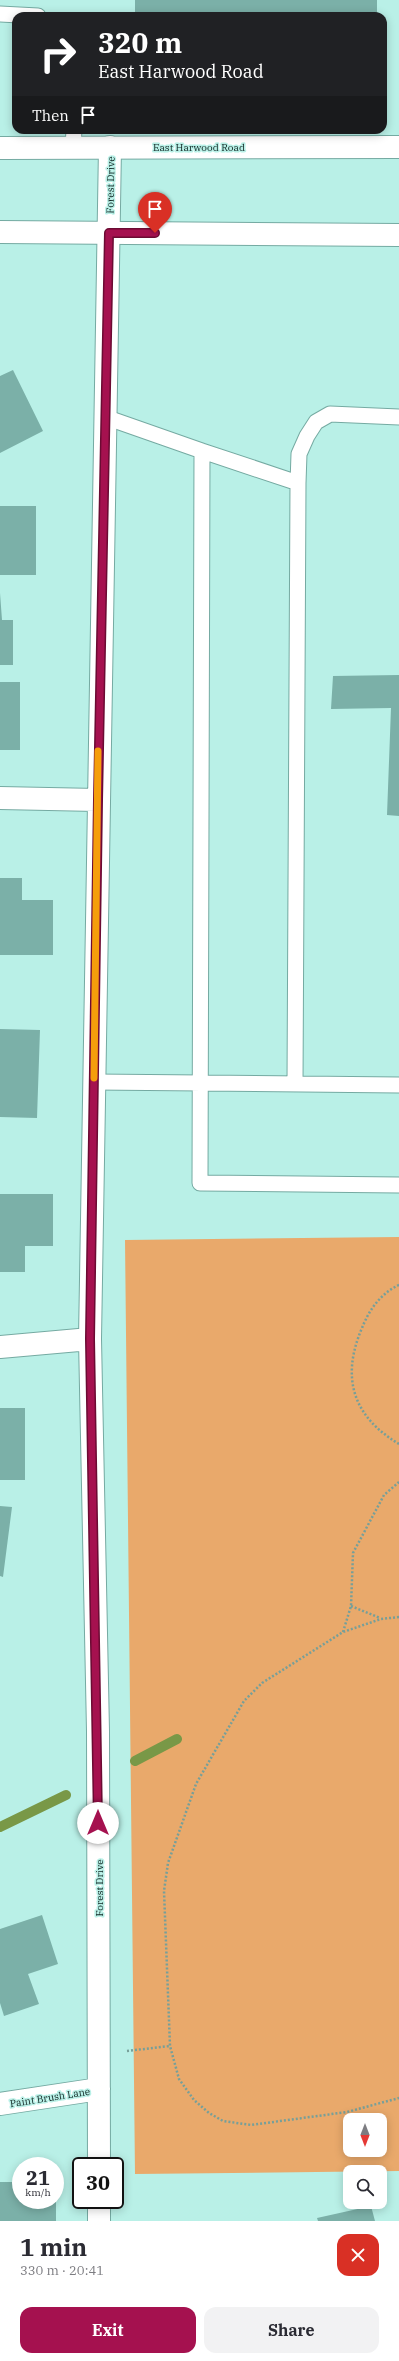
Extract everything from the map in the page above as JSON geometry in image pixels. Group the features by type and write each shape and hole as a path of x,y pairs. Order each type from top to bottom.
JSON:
{"street":[{"name":"East Harwood Road","path":"0,148 74,138 110,147 399,147"},
{"name":"Forest Drive","path":"99,2157 98,1738 90,1339 110,147"},
{"path":"0,232 399,234"},
{"path":"0,798 98,800"},
{"path":"0,1347 90,1339"},
{"name":"Paint Brush Lane","path":"0,2104 99,2089"},
{"path":"99,2209 99,2221"}],"lane":[{"path":"0,14 12,15"},
{"path":"295,1084 299,454 307,436 316,422 330,414 399,417"},
{"path":"105,417 298,483"},
{"path":"202,451 200,1183 399,1185"},
{"path":"94,1082 399,1085"}],"path":[{"path":"399,1285 376,1302 364,1321 353,1348 350,1371 355,1394 366,1415 387,1437 399,1444"},
{"path":"343,1632 351,1606 353,1554 384,1495 399,1482"},
{"path":"351,1606 381,1619"},
{"path":"399,1617 381,1619 343,1632 262,1683 244,1701 196,1784 168,1863 164,1891 170,2046 179,2079 194,2100 209,2113 223,2120 251,2125 347,2112 399,2098"},
{"path":"125,2051 170,2046"}],"shaded area":[{"path":"399,1237 399,2171 387,2171 387,2165 343,2165 343,2172 135,2174 125,1240"}],"building":[{"path":"135,0 377,0 377,12 135,12"},
{"path":"13,370 43,431 0,453 0,376"},
{"path":"0,506 36,506 36,575 0,575"},
{"path":"0,593 2,620 13,620 13,665 0,665"},
{"path":"399,675 399,816 387,815 391,708 331,709 333,676"},
{"path":"0,682 20,682 20,750 0,750"},
{"path":"0,878 22,878 22,900 53,900 53,955 0,955"},
{"path":"0,1029 40,1030 37,1118 0,1117"},
{"path":"0,1194 53,1194 53,1246 25,1246 25,1272 0,1272"},
{"path":"0,1408 25,1408 25,1480 0,1480"},
{"path":"0,1506 12,1507 3,1577 0,1576"},
{"path":"42,1915 58,1964 28,1974 39,2004 4,2016 0,2003 0,1929"},
{"path":"0,2182 12,2182 12,2209 56,2209 56,2221 0,2221"},
{"path":"358,2209 372,2209 375,2221 318,2221 317,2218"}],"waterway":[{"path":"135,1761 177,1739"},
{"path":"0,1827 66,1795"}],"slow traffic":[{"path":"94,1078 98,751"}],"route":[{"path":"98,1823 98,1731 90,1339 98,800 109,233 155,233"}]}
